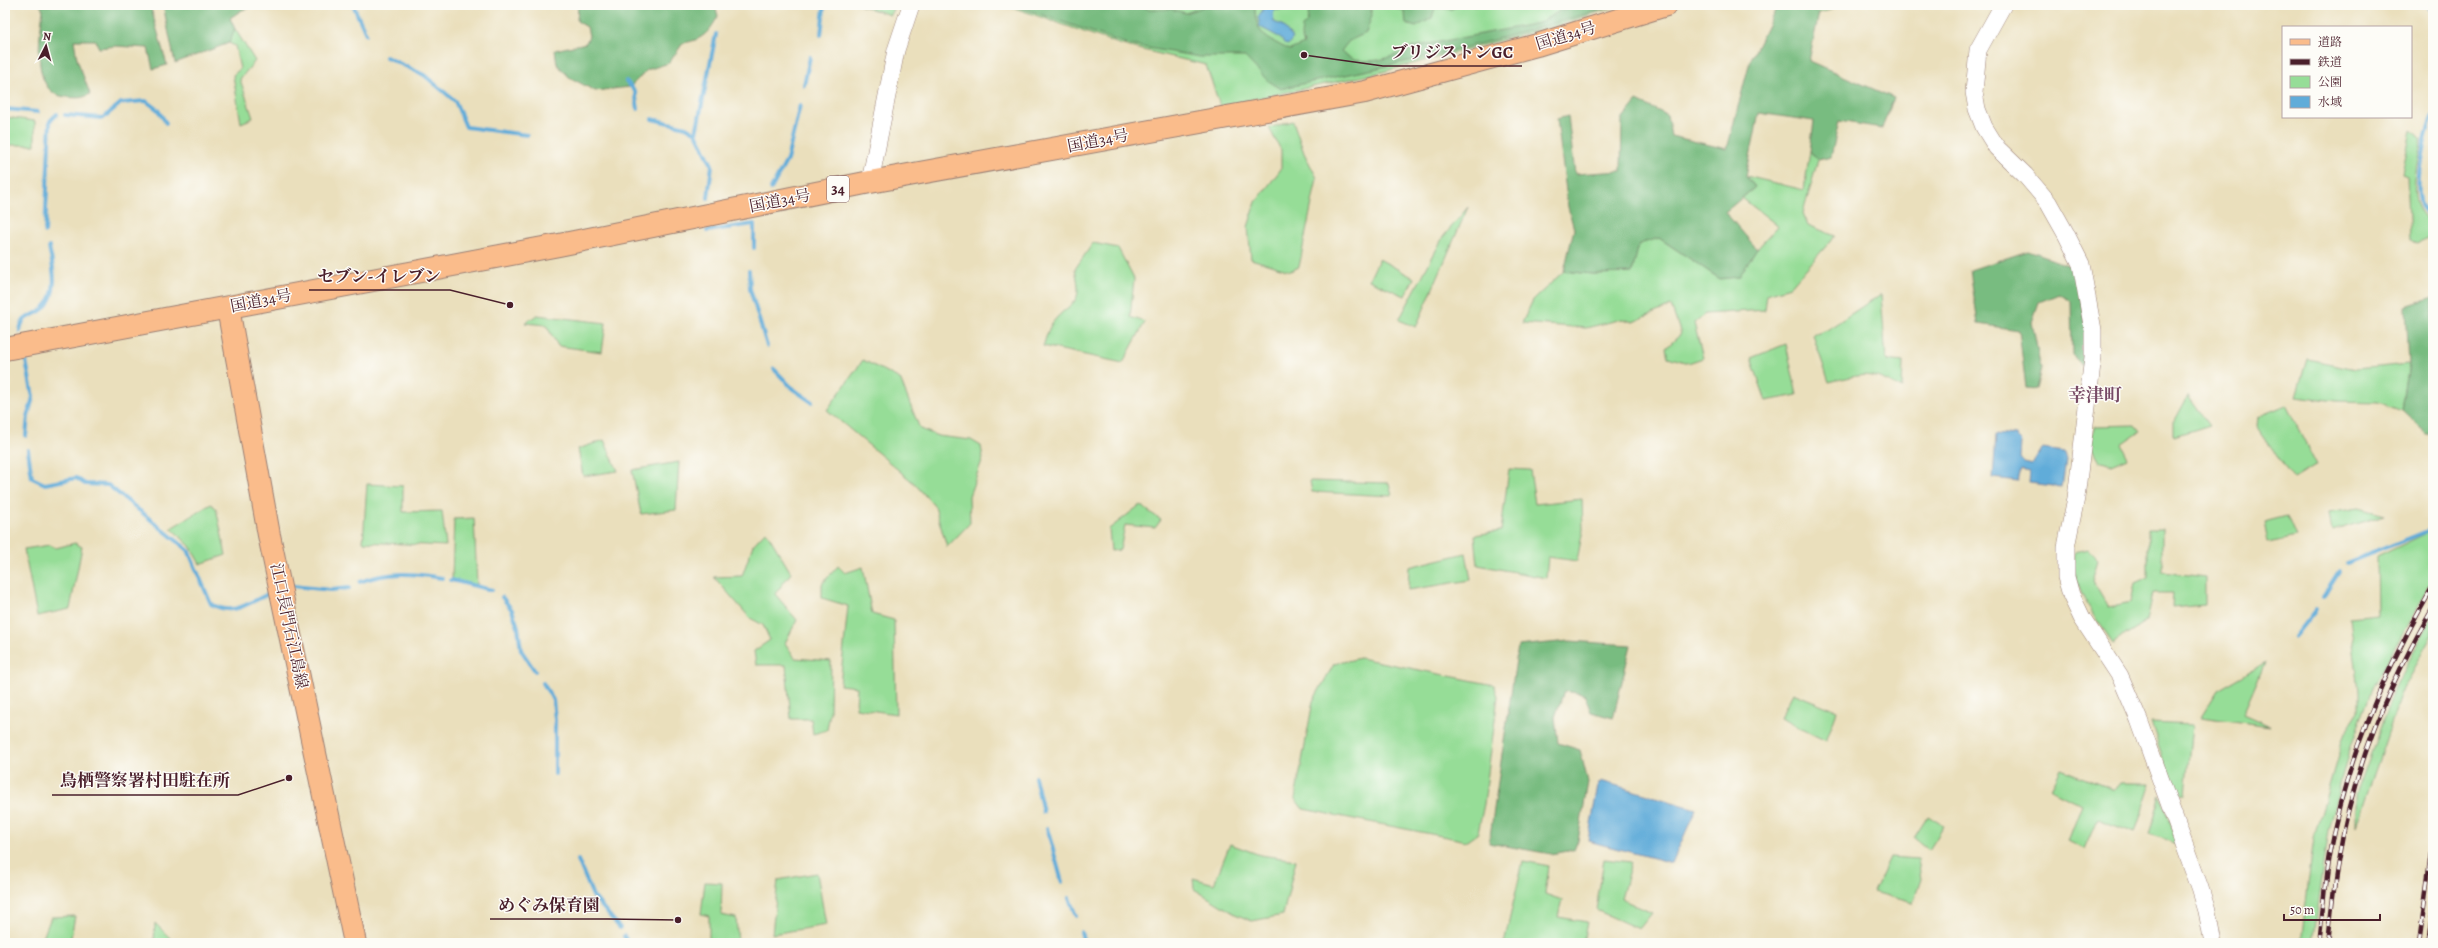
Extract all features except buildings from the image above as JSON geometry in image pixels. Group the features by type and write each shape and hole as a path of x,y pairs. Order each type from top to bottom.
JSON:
{"main road":[{"name":"国道34号","path":"5,349 228,308 870,182 1365,92 1537,45 1666,5"},
{"name":"江口長門石江島線","path":"228,308 269,535 355,943"}],"street":[{"path":"870,182 896,50 911,5"},
{"path":"2003,5 1978,50 1974,92 1977,109 1984,127 1997,148 2030,180 2048,202 2066,234 2081,264 2093,330 2093,357 2076,498 2066,547 2066,577 2071,595 2082,618 2120,676 2139,720 2200,888 2207,911 2213,943"}],"green space":[{"path":"40,5 150,5 167,65 153,69 148,48 116,46 99,48 95,40 74,40 77,59 90,94 84,97 76,98 55,94 47,86 42,75 39,48 43,10"},
{"path":"163,5 257,5 242,10 230,18 235,29 229,43 175,63"},
{"path":"578,5 715,5 718,16 704,35 690,42 683,43 669,63 647,70 630,87 595,91 569,77 557,64 555,50 586,43 589,36 587,27 577,21"},
{"path":"859,5 895,5 890,15"},
{"path":"1006,5 1620,5 1559,25 1374,74 1220,106 1206,65 1122,45"},
{"path":"1013,5 1141,5 1149,10 1171,9 1186,13 1205,6 1226,8 1228,5 1255,5 1257,23 1260,29 1268,38 1290,50 1304,44 1301,36 1302,27 1307,22 1310,5 1370,5 1372,15 1366,33 1349,41 1341,51 1349,57 1367,61 1386,58 1413,47 1539,23 1561,10 1584,5 1615,5 1555,23 1435,55 1281,89 1267,80 1245,57 1200,57 1130,45"},
{"path":"1394,5 1459,5 1451,9 1435,8 1432,18 1416,27 1406,24 1405,13"},
{"path":"1778,5 1795,5 1819,13 1809,61 1894,98 1882,128 1839,121 1831,157 1818,160 1810,151 1814,121 1759,113 1746,176 1755,187 1725,212 1757,249 1739,277 1720,279 1659,238 1639,244 1632,273 1592,274 1564,271 1574,229 1568,207 1557,119 1568,116 1575,174 1621,171 1622,119 1637,101 1667,115 1671,136 1727,149 1750,61"},
{"path":"1795,5 1836,5 1834,9 1819,13"},
{"path":"235,29 255,61 240,79 253,118 241,123 233,75 240,69 235,46 229,43"},
{"path":"5,117 35,121 35,145 5,145"},
{"path":"1293,121 1304,153 1317,178 1299,267 1290,271 1251,259 1248,227 1256,202 1281,169 1281,150 1269,128"},
{"path":"2411,130 2422,138 2415,183 2416,200 2418,207 2433,230 2433,234 2418,244 2410,239 2407,176 2402,174"},
{"path":"1810,151 1818,160 1803,213 1808,225 1835,236 1790,287 1767,294 1765,310 1705,314 1694,323 1703,358 1688,363 1668,357 1666,348 1681,334 1671,306 1633,322 1622,319 1586,328 1522,323 1533,300 1564,271 1592,274 1631,273 1639,244 1659,238 1720,279 1757,249 1778,226 1742,198 1755,187 1746,176 1804,190"},
{"path":"1468,207 1416,327 1399,320 1443,237"},
{"path":"1093,243 1118,248 1134,279 1130,317 1145,322 1123,363 1043,346 1051,324 1071,305 1077,296 1078,290 1075,269"},
{"path":"2028,251 2076,268 2087,332 2085,368 2072,355 2071,301 2059,294 2039,302 2032,322 2041,369 2036,389 2026,388 2019,330 1978,324 1970,270"},
{"path":"1379,259 1414,278 1405,296 1369,280"},
{"path":"1881,294 1886,360 1903,362 1902,389 1882,379 1866,375 1829,382 1813,335 1827,330"},
{"path":"2433,297 2433,435 2427,434 2402,411 2409,364 2406,306"},
{"path":"537,315 606,323 602,352 558,346 546,325 525,323"},
{"path":"1786,344 1797,395 1766,401 1751,358"},
{"path":"2307,359 2356,369 2409,364 2402,411 2378,402 2337,401 2296,396"},
{"path":"863,360 900,379 920,429 938,436 971,440 981,446 983,458 969,496 970,523 947,547 935,507 915,484 827,410"},
{"path":"2188,396 2209,425 2174,436 2174,422"},
{"path":"2286,405 2317,465 2294,479 2256,426 2257,417"},
{"path":"2135,425 2140,431 2121,444 2128,458 2112,465 2100,461 2091,445 2094,426"},
{"path":"604,440 618,471 583,476 578,449"},
{"path":"679,462 676,510 641,514 632,470"},
{"path":"1509,469 1530,470 1535,504 1582,499 1583,529 1577,561 1548,557 1546,578 1478,565 1475,535 1501,531"},
{"path":"1310,481 1389,483 1392,496 1312,492"},
{"path":"367,484 403,486 403,512 442,511 446,546 363,542"},
{"path":"211,504 216,508 226,555 200,564 190,546 171,528"},
{"path":"1140,505 1161,520 1155,528 1125,525 1120,550 1111,551 1109,529"},
{"path":"2358,508 2385,515 2332,531 2329,513"},
{"path":"2287,516 2296,537 2268,543 2264,522"},
{"path":"474,518 477,585 452,579 454,519"},
{"path":"2148,529 2162,529 2162,572 2205,577 2205,605 2172,608 2173,593 2153,593 2147,621 2113,643 2092,612 2080,589 2074,565 2075,552 2087,549 2098,560 2092,580 2108,607 2131,602 2135,583 2148,577"},
{"path":"2433,530 2433,579 2372,688 2348,755 2328,830 2312,943 2301,943 2314,837 2345,732 2359,711 2359,691 2350,618 2378,615 2377,557"},
{"path":"766,531 791,573 775,594 797,620 785,643 795,658 831,661 830,712 827,730 813,734 811,719 791,719 786,665 756,665 754,651 770,640 763,625 750,618 714,577 742,576 753,545"},
{"path":"75,543 82,547 70,609 37,616 24,549 50,545 56,548"},
{"path":"1466,553 1471,580 1408,590 1409,567"},
{"path":"838,566 845,573 863,567 872,614 894,620 896,714 856,708 857,687 840,685 848,606 822,598 822,584"},
{"path":"2433,615 2433,635 2403,689 2356,827 2356,795 2395,687"},
{"path":"1569,641 1631,645 1613,718 1591,712 1584,694 1564,691 1555,717 1558,743 1580,750 1588,782 1578,840 1574,850 1551,854 1489,843 1518,646"},
{"path":"1360,658 1494,685 1498,696 1484,804 1478,833 1467,841 1303,809 1295,799 1313,701 1334,664"},
{"path":"2265,663 2243,714 2270,726 2201,717 2218,690"},
{"path":"1793,693 1837,711 1826,741 1780,718"},
{"path":"2151,723 2192,725 2185,794 2174,791"},
{"path":"2061,769 2114,790 2120,783 2151,783 2135,833 2097,819 2084,849 2068,841 2082,805 2051,789"},
{"path":"2161,795 2178,844 2149,834"},
{"path":"1928,816 1944,826 1929,850 1914,838"},
{"path":"1230,844 1260,855 1296,860 1283,915 1252,921 1235,914 1194,889 1193,878 1214,884"},
{"path":"1890,857 1918,859 1921,879 1913,903 1874,892"},
{"path":"1604,859 1631,862 1621,899 1652,913 1639,929 1596,910"},
{"path":"1523,861 1549,866 1545,894 1562,900 1558,917 1587,922 1583,943 1504,943"},
{"path":"817,873 826,925 772,934 778,880"},
{"path":"705,882 722,883 721,915 736,918 738,943 709,943 709,916 701,914"},
{"path":"75,916 70,943 41,943 51,917"},
{"path":"155,923 175,943 154,943"}],"water":[{"path":"1266,5 1294,5 1292,9 1275,10 1273,14 1274,22 1282,25 1293,38 1288,45 1285,44 1279,37 1260,27 1258,17"},
{"path":"1996,434 2015,436 2021,442 2020,458 2023,462 2032,464 2041,449 2064,452 2066,459 2062,487 2029,483 2030,472 2021,470 2018,481 1993,478"},
{"path":"1601,781 1696,809 1672,863 1588,841 1598,785"}],"waterway":[{"path":"353,5 366,34"},
{"path":"2430,5 2433,14"},
{"path":"821,35 824,8"},
{"path":"696,133 716,34"},
{"path":"2433,45 2433,57"},
{"path":"386,57 424,75 455,101 466,127 527,135"},
{"path":"804,85 810,57"},
{"path":"626,81 635,91 638,109"},
{"path":"65,115 103,118 121,103 146,101 158,110 166,123"},
{"path":"771,189 787,160 800,105"},
{"path":"5,109 38,112"},
{"path":"45,232 50,121 57,114"},
{"path":"2433,116 2423,147 2419,173 2419,196 2421,205 2433,220"},
{"path":"652,119 686,127 696,133 712,165 708,198"},
{"path":"707,231 754,224 754,248"},
{"path":"20,331 25,319 43,309 52,295 54,279 49,247"},
{"path":"749,271 750,289 767,346"},
{"path":"26,361 33,397 28,416 26,436"},
{"path":"774,369 793,389 812,402"},
{"path":"28,450 32,478 45,484 76,478 85,484 108,485 188,550 211,604 226,609 233,609 239,608 266,595"},
{"path":"2430,516 2433,511"},
{"path":"2347,563 2430,530"},
{"path":"2323,597 2339,572"},
{"path":"360,582 370,578 401,574 442,578"},
{"path":"451,580 492,590"},
{"path":"293,586 331,590 349,588"},
{"path":"502,597 512,610 518,627 521,650 535,671"},
{"path":"2294,637 2316,609"},
{"path":"543,683 553,700 555,719 555,774"},
{"path":"1035,777 1043,812"},
{"path":"1047,828 1062,882"},
{"path":"578,860 593,896 620,928"},
{"path":"1069,898 1076,916"},
{"path":"1081,932 1084,943"},
{"path":"624,936 628,943"}],"railway":[{"path":"2319,943 2329,855 2336,819 2356,750 2369,716 2398,651 2433,587"},
{"path":"2328,943 2335,882 2344,828 2362,763 2386,699 2416,638 2433,608"},
{"path":"2419,943 2433,839"},
{"path":"2428,943 2433,909"}],"place":[{"name":"ブリジストンGC","path":"1304,55"},
{"name":"セブン-イレブン","path":"510,305"},
{"name":"鳥栖警察署村田駐在所","path":"289,778"},
{"name":"めぐみ保育園","path":"678,920"}],"district":[{"name":"幸津町","path":"2095,395"}]}
